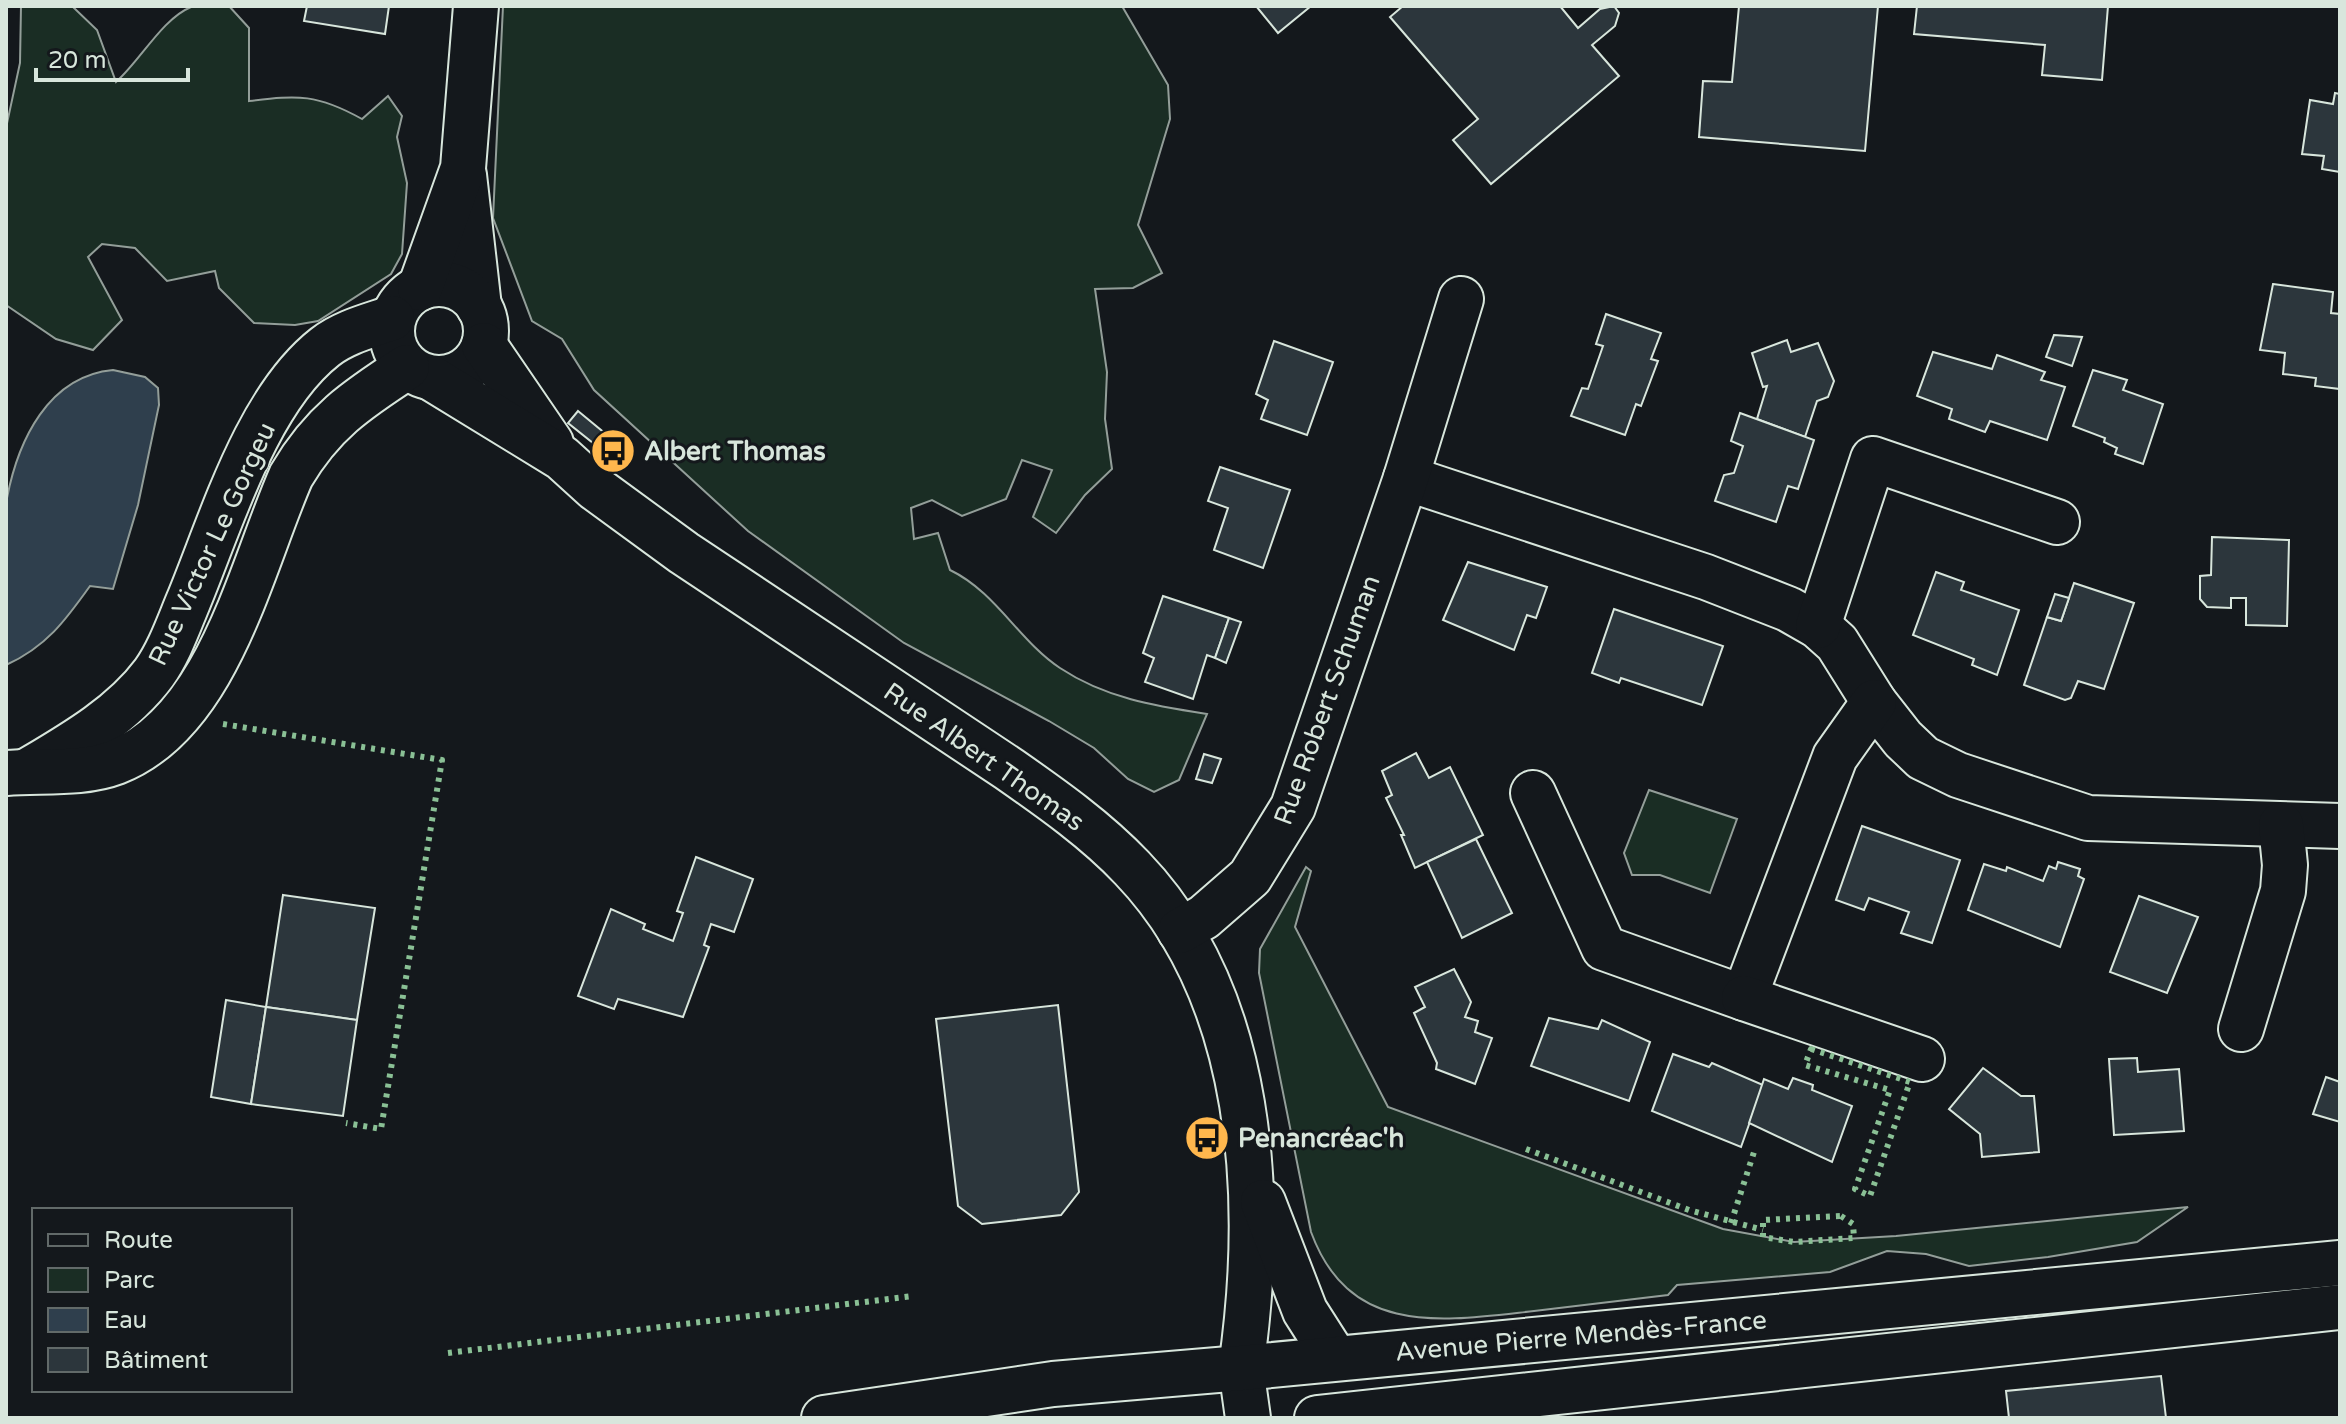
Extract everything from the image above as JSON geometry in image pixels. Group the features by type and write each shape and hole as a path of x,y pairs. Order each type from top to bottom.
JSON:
{"street":[{"name":"Rue Albert Thomas","path":"476,6 472,90 463,168 481,326 562,458"},
{"name":"Rue Albert Thomas","path":"406,303 463,168"},
{"path":"451,286 466,292 481,326 475,362 463,372 448,378 420,373 392,339 406,303 451,286"},
{"name":"Rue Robert Schuman","path":"1180,931 1236,892 1265,858 1283,828 1301,786 1406,478 1461,299"},
{"name":"Rue Victor Le Gorgeu","path":"17,772 74,743 141,690 156,670 175,634 249,455 270,414 301,372 336,340 406,303"},
{"name":"Rue Albert Thomas","path":"420,373 562,458 595,488 684,553 1061,806 1133,869 1180,931 1202,974 1224,1035 1252,1171 1286,1268 1321,1340 1335,1358"},
{"name":"Rue Victor Le Gorgeu","path":"17,772 89,769 114,763 149,743 177,717 211,669 291,476 307,448 341,413 420,373"},
{"path":"1818,626 1873,459 2057,522"},
{"path":"1406,478 1752,593 1818,626 1837,643 1874,702 1903,739 1937,767 2088,818 2340,826"},
{"path":"1744,998 1835,757 1874,702"},
{"path":"1533,793 1604,948 1922,1059"},
{"path":"2241,1029 2283,891 2285,865 2281,825"},
{"name":"Rue Albert Thomas","path":"1248,1418 1241,1368 1251,1275 1252,1171"},
{"name":"Avenue Pierre Mendès-France","path":"824,1418 1053,1384 2340,1263"},
{"name":"Avenue Pierre Mendès-France","path":"1334,1417 2340,1307"},
{"path":"1334,1417 1335,1358"}],"green space":[{"path":"199,5 229,6 249,28 249,101 307,98 362,119 388,96 402,116 397,137 407,183 402,254 391,274 318,321 295,325 254,323 219,288 215,271 167,281 135,248 102,244 88,257 122,320 93,350 56,339 6,305 6,128 20,63 21,6 72,6 97,30 116,82 180,13"},
{"path":"503,6 1122,6 1168,85 1170,119 1138,225 1162,273 1133,288 1095,289 1107,372 1105,419 1112,469 1085,495 1056,533 1033,517 1052,470 1022,460 1006,499 962,516 932,500 911,508 914,539 938,533 950,570 981,591 1045,657 1060,668 1113,694 1207,714 1179,780 1154,792 1128,779 1094,748 1049,721 904,643 748,531 594,390 562,339 532,321 493,218"},
{"path":"1649,790 1737,819 1710,893 1660,875 1632,875 1624,853"},
{"path":"1306,867 1311,871 1295,927 1388,1107 1723,1229 1794,1242 1896,1236 2188,1207 2137,1242 2048,1257 1969,1266 1926,1254 1887,1251 1830,1272 1677,1285 1668,1295 1466,1318 1403,1315 1375,1306 1350,1290 1328,1266 1311,1232 1259,973 1260,949"}],"water":[{"path":"113,370 145,377 158,388 159,405 138,505 113,589 90,586 54,632 6,665 5,511 19,455 28,434 54,398 90,375"}],"building":[{"path":"307,6 389,6 385,34 304,21"},
{"path":"1256,6 1311,6 1278,33"},
{"path":"1403,6 1560,6 1578,28 1600,9 1614,6 1619,13 1615,26 1592,45 1619,76 1491,184 1453,140 1478,119 1390,17"},
{"path":"1739,6 1878,6 1865,151 1699,137 1703,81 1732,82"},
{"path":"1917,6 2108,6 2102,80 2042,75 2045,45 1914,34"},
{"path":"2335,93 2340,94 2340,172 2322,169 2324,156 2302,154 2310,100 2333,104"},
{"path":"2273,284 2333,292 2331,313 2340,314 2340,389 2315,386 2316,378 2283,374 2285,353 2260,350"},
{"path":"1606,314 1661,333 1651,359 1658,361 1641,406 1636,404 1625,435 1571,416 1582,388 1588,389 1603,346 1596,344"},
{"path":"2054,335 2082,337 2072,366 2046,357"},
{"path":"1787,340 1791,352 1818,343 1834,381 1828,397 1817,401 1805,437 1757,419 1767,386 1763,387 1752,353"},
{"path":"1274,341 1333,362 1307,435 1261,419 1268,400 1256,394"},
{"path":"1933,352 1992,369 1997,355 2045,372 2041,380 2065,387 2047,440 1990,421 1985,432 1949,419 1952,409 1917,396"},
{"path":"2093,370 2127,380 2123,390 2163,404 2143,464 2115,454 2117,448 2104,442 2105,438 2073,426"},
{"path":"578,411 607,435 598,447 568,423"},
{"path":"1740,413 1814,440 1798,489 1788,486 1776,522 1715,501 1724,475 1734,473 1743,446 1731,441"},
{"path":"1220,467 1290,490 1263,568 1214,550 1228,508 1208,501"},
{"path":"2212,537 2289,540 2287,626 2246,625 2246,598 2231,598 2231,608 2207,607 2200,599 2200,576 2211,575"},
{"path":"1468,562 1547,587 1536,618 1527,615 1514,650 1443,620"},
{"path":"1936,572 1964,582 1961,590 2019,610 1997,675 1972,665 1974,659 1913,635"},
{"path":"2074,583 2134,603 2104,689 2078,681 2071,698 2065,700 2024,685 2047,617 2061,621"},
{"path":"2055,594 2069,598 2061,621 2047,617"},
{"path":"1163,596 1229,618 1215,658 1207,655 1193,699 1145,682 1154,658 1143,653"},
{"path":"1614,609 1723,646 1702,705 1621,678 1619,683 1592,673"},
{"path":"1229,618 1241,622 1226,663 1215,658"},
{"path":"1416,753 1429,778 1450,767 1483,835 1415,868 1401,835 1404,835 1386,798 1392,795 1382,771"},
{"path":"1204,754 1221,759 1212,783 1196,779"},
{"path":"1862,826 1960,860 1932,943 1901,933 1909,912 1869,898 1864,910 1836,900"},
{"path":"1476,839 1512,913 1462,938 1427,862"},
{"path":"696,857 753,879 734,932 711,924 704,945 709,947 683,1017 618,999 614,1009 578,996 611,909 645,924 643,929 673,941 683,913 677,911"},
{"path":"2058,862 2080,869 2078,876 2084,879 2060,947 1968,910 1984,864 2006,871 2007,867 2043,881 2049,866 2056,869"},
{"path":"283,895 375,908 357,1020 266,1007"},
{"path":"2139,896 2198,917 2167,993 2110,972"},
{"path":"1454,969 1471,1002 1465,1017 1478,1021 1475,1032 1492,1038 1475,1084 1436,1069 1437,1063 1414,1013 1425,1007 1415,987"},
{"path":"226,1000 266,1007 251,1104 211,1097"},
{"path":"1058,1005 1079,1192 1061,1215 982,1224 958,1206 936,1019"},
{"path":"266,1007 357,1020 343,1116 251,1104"},
{"path":"1549,1018 1598,1029 1602,1020 1650,1042 1629,1101 1531,1066"},
{"path":"1673,1054 1709,1067 1712,1063 1763,1085 1741,1147 1652,1111"},
{"path":"2137,1058 2138,1072 2179,1069 2184,1131 2114,1135 2109,1059"},
{"path":"1983,1068 2021,1096 2034,1096 2039,1152 1982,1157 1980,1134 1949,1109"},
{"path":"2326,1077 2340,1082 2340,1122 2313,1114"},
{"path":"1793,1078 1813,1085 1812,1090 1852,1106 1832,1162 1749,1123 1764,1079 1788,1089"},
{"path":"2161,1376 2166,1418 2009,1418 2006,1391"}],"hedge":[{"path":"223,724 442,760 381,1129 346,1123"},
{"path":"1811,1049 1910,1082 1870,1196 1855,1189 1890,1090 1805,1065 1811,1049"},
{"path":"1526,1149 1689,1210 1763,1230"},
{"path":"1731,1223 1754,1152"},
{"path":"1841,1216 1853,1224 1854,1238 1794,1242 1763,1237 1763,1220 1841,1216"},
{"path":"448,1353 913,1296"}],"place":[{"name":"Albert Thomas","path":"613,451"},
{"name":"Penancréac'h","path":"1207,1138"}]}
